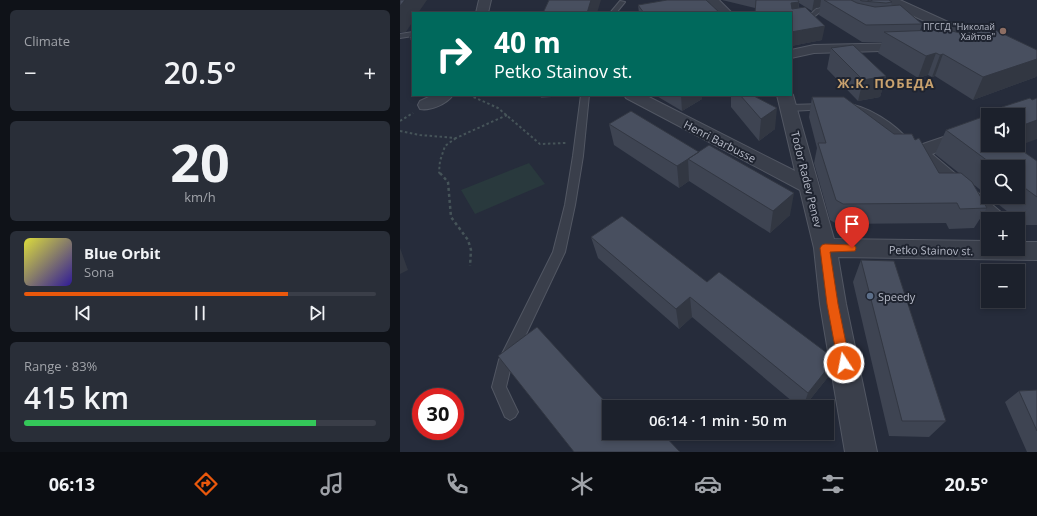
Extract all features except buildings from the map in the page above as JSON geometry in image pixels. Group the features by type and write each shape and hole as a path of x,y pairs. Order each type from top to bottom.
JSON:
{"street":[{"path":"482,12 485,0"},
{"path":"713,0 725,12"},
{"path":"891,2 914,15 987,45 1001,53"},
{"path":"956,46 987,45"},
{"path":"792,54 814,49 924,47"},
{"path":"426,105 443,96"},
{"name":"Henri Barbusse","path":"634,96 808,186"},
{"name":"Todor Radev Penev","path":"788,102 808,186 825,248 833,304 861,452"},
{"path":"981,130 918,152 986,212"},
{"name":"Petko Stainov st.","path":"825,248 1028,248"}],"lane":[{"path":"614,12 622,2"},
{"path":"792,20 813,15 818,10 837,7 840,8"},
{"path":"400,36 412,34"},
{"path":"510,412 499,387 504,365 559,252 570,205 580,142 585,96"},
{"path":"788,102 861,108 918,152"}],"path":[{"path":"471,96 498,108 540,144 580,142"},
{"path":"470,266 471,250 468,240 451,217 448,182 439,172 440,161 445,146 456,138 508,115"},
{"path":"400,131 420,135 456,138"}],"shaded area":[{"path":"529,163 545,184 475,214 461,190"}],"place":[{"name":"ПГСГД \"Николай Хайтов\"","path":"1003,31"},
{"name":"Speedy","path":"870,296"}],"district":[{"name":"Ж.К. ПОБЕДА","path":"886,83"}],"route":[{"path":"844,363 833,304 825,248 852,248"}]}
